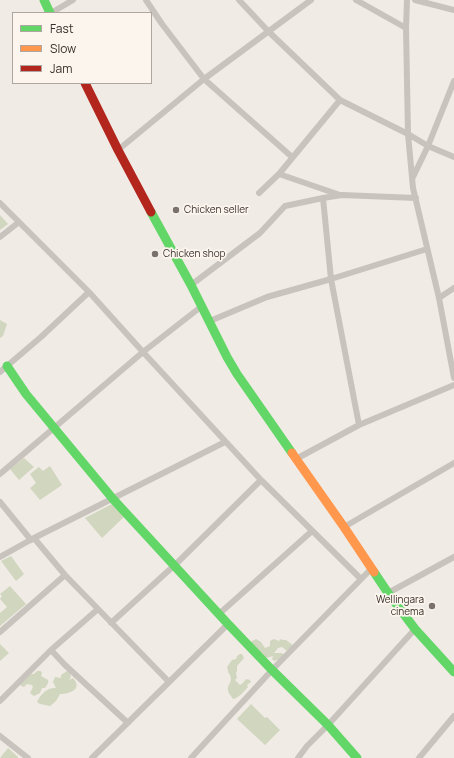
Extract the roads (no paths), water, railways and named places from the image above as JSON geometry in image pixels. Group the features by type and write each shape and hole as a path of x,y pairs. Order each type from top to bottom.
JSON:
{"street":[{"path":"44,0 50,12"},
{"path":"53,12 73,0"},
{"path":"146,0 162,24 204,79 292,157"},
{"path":"239,0 268,31 340,100 408,134 428,146 454,157"},
{"path":"118,150 204,79 311,0"},
{"path":"356,0 406,28"},
{"path":"407,0 406,28 408,134 413,188 439,298 454,378"},
{"path":"415,0 454,10"},
{"path":"412,178 428,146 454,81"},
{"path":"85,84 118,150 237,374 344,527 388,593 415,629 454,672"},
{"path":"259,192 279,174 340,100"},
{"path":"279,174 342,195"},
{"path":"191,285 260,233 285,206 342,195 416,198"},
{"path":"323,198 331,279 359,425"},
{"path":"0,203 89,292 261,480 361,579"},
{"path":"0,237 19,222"},
{"path":"210,321 267,296 331,279 427,249"},
{"path":"439,298 454,288"},
{"path":"89,292 42,337 3,369 55,428 113,499 228,624 328,725 357,758"},
{"path":"0,474 143,352 202,306"},
{"path":"296,459 359,425 454,385"},
{"path":"0,557 32,539 225,442"},
{"path":"344,527 454,463"},
{"path":"111,623 175,566 261,480"},
{"path":"0,502 65,575 169,682"},
{"path":"219,614 312,531"},
{"path":"388,593 454,557"},
{"path":"191,758 272,670 372,568"},
{"path":"0,632 65,575"},
{"path":"0,701 51,650 98,609"},
{"path":"92,758 228,624"},
{"path":"298,758 307,746 415,629"},
{"path":"51,650 65,665 128,723"},
{"path":"419,758 454,716"},
{"path":"0,736 28,758"}],"place":[{"name":"Chicken seller","path":"176,210"},
{"name":"Chicken shop","path":"155,254"},
{"name":"Wellingara cinema","path":"432,606"}]}
